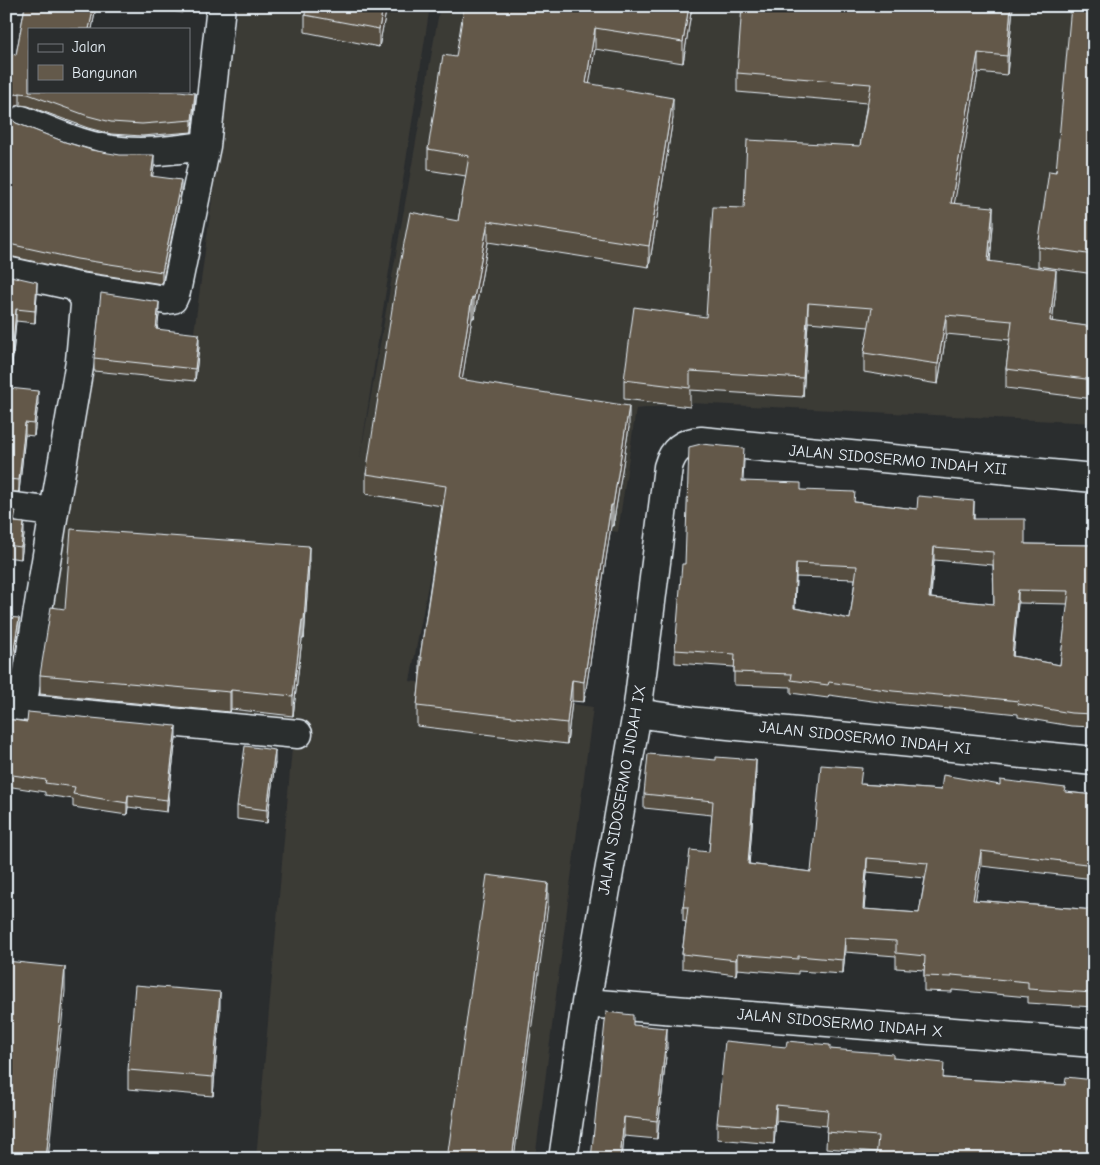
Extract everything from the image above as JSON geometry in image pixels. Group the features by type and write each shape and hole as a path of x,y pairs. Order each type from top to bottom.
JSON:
{"street":[{"path":"6,271 74,286 166,300 173,299 206,146 221,6"},
{"path":"22,120 70,139 107,150 154,152 206,146"},
{"path":"74,286 84,297 85,305 80,361 54,512 14,708 298,734"},
{"name":"JALAN SIDOSERMO INDAH XII","path":"702,441 1094,478"},
{"name":"JALAN SIDOSERMO INDAH IX","path":"563,1159 586,1003 637,712 668,467 670,457 674,451 682,445 702,441"},
{"path":"6,506 54,512"},
{"name":"JALAN SIDOSERMO INDAH XI","path":"637,712 698,722 1094,761"},
{"name":"JALAN SIDOSERMO INDAH X","path":"586,1003 1094,1043"}],"shaded area":[{"path":"238,6 430,6 360,458 440,6 1094,6 1094,423 690,403 636,409 618,532 443,506 410,681 593,707 535,1159 256,1159 294,725 27,695 83,326 193,340"}],"building":[{"path":"25,6 94,6 89,28 28,28 28,92 195,93 192,120 142,124 111,122 88,116 28,94 20,93 13,95 7,103 9,117 16,123 91,150 120,155 154,155 151,176 181,180 162,272 77,259 6,244 6,53 16,55"},
{"path":"306,6 383,6 379,29 305,15"},
{"path":"464,6 689,6 683,42 595,28 586,83 673,98 649,246 488,221 474,298 472,297 459,379 629,406 613,505 611,505 584,682 572,680 567,723 417,706 422,657 420,657 446,486 366,474 395,290 410,212 458,221 469,156 428,149 443,55 456,57"},
{"path":"742,6 1011,6 1007,56 978,53 951,203 993,207 988,261 1056,270 1050,321 1094,327 1094,380 1006,369 1012,321 946,315 938,364 864,353 872,308 808,303 803,378 690,371 690,388 624,380 634,307 706,317 713,207 744,208 747,140 860,146 871,84 737,73"},
{"path":"1071,6 1094,6 1094,255 1038,247 1049,171 1056,172"},
{"path":"6,275 37,282 35,311 16,309 9,388 38,391 34,424 25,423 19,480 6,479"},
{"path":"101,293 159,302 156,329 199,334 195,369 94,358"},
{"path":"701,444 744,448 742,481 801,483 801,490 855,492 854,502 917,509 918,496 974,501 973,519 1025,519 1025,544 1090,545 1091,527 1094,527 1094,714 1071,713 1018,704 1019,701 950,694 950,696 893,691 829,682 828,685 791,680 792,674 734,672 735,654 675,650 682,564 685,564 689,447","holes":["934,547 993,552 994,604 929,598","796,563 857,566 850,619 794,608","1018,590 1069,591 1060,665 1012,656"]},
{"path":"6,510 16,511 14,522 24,523 21,547 6,545"},
{"path":"71,529 309,546 304,620 302,620 293,696 40,675 51,607 65,609"},
{"path":"6,617 19,618 12,661 6,661"},
{"path":"28,712 176,726 167,800 128,795 127,803 73,794 75,787 45,783 46,780 6,774 6,719 27,722"},
{"path":"245,746 275,750 267,810 237,806"},
{"path":"648,754 716,760 716,757 756,760 748,864 811,872 821,765 862,768 860,784 941,790 943,775 1000,785 1000,780 1066,788 1065,792 1094,795 1094,865 981,851 973,900 1094,910 1094,993 1028,989 1028,982 952,975 952,977 924,976 925,956 896,953 896,941 845,938 843,960 798,956 798,959 737,954 736,960 682,954 688,907 683,907 690,850 709,852 713,801 644,794","holes":["867,858 928,863 919,913 863,909"]},
{"path":"487,875 548,883 512,1159 447,1159"},
{"path":"6,961 65,967 46,1159 6,1159"},
{"path":"135,985 220,992 213,1077 128,1070"},
{"path":"606,1012 633,1015 633,1025 667,1028 657,1121 624,1117 620,1159 591,1159"},
{"path":"725,1041 786,1047 787,1041 830,1045 830,1049 893,1054 893,1058 944,1063 943,1078 1065,1085 1066,1077 1094,1080 1094,1159 876,1159 878,1136 826,1132 828,1110 776,1105 774,1127 717,1123"}]}
